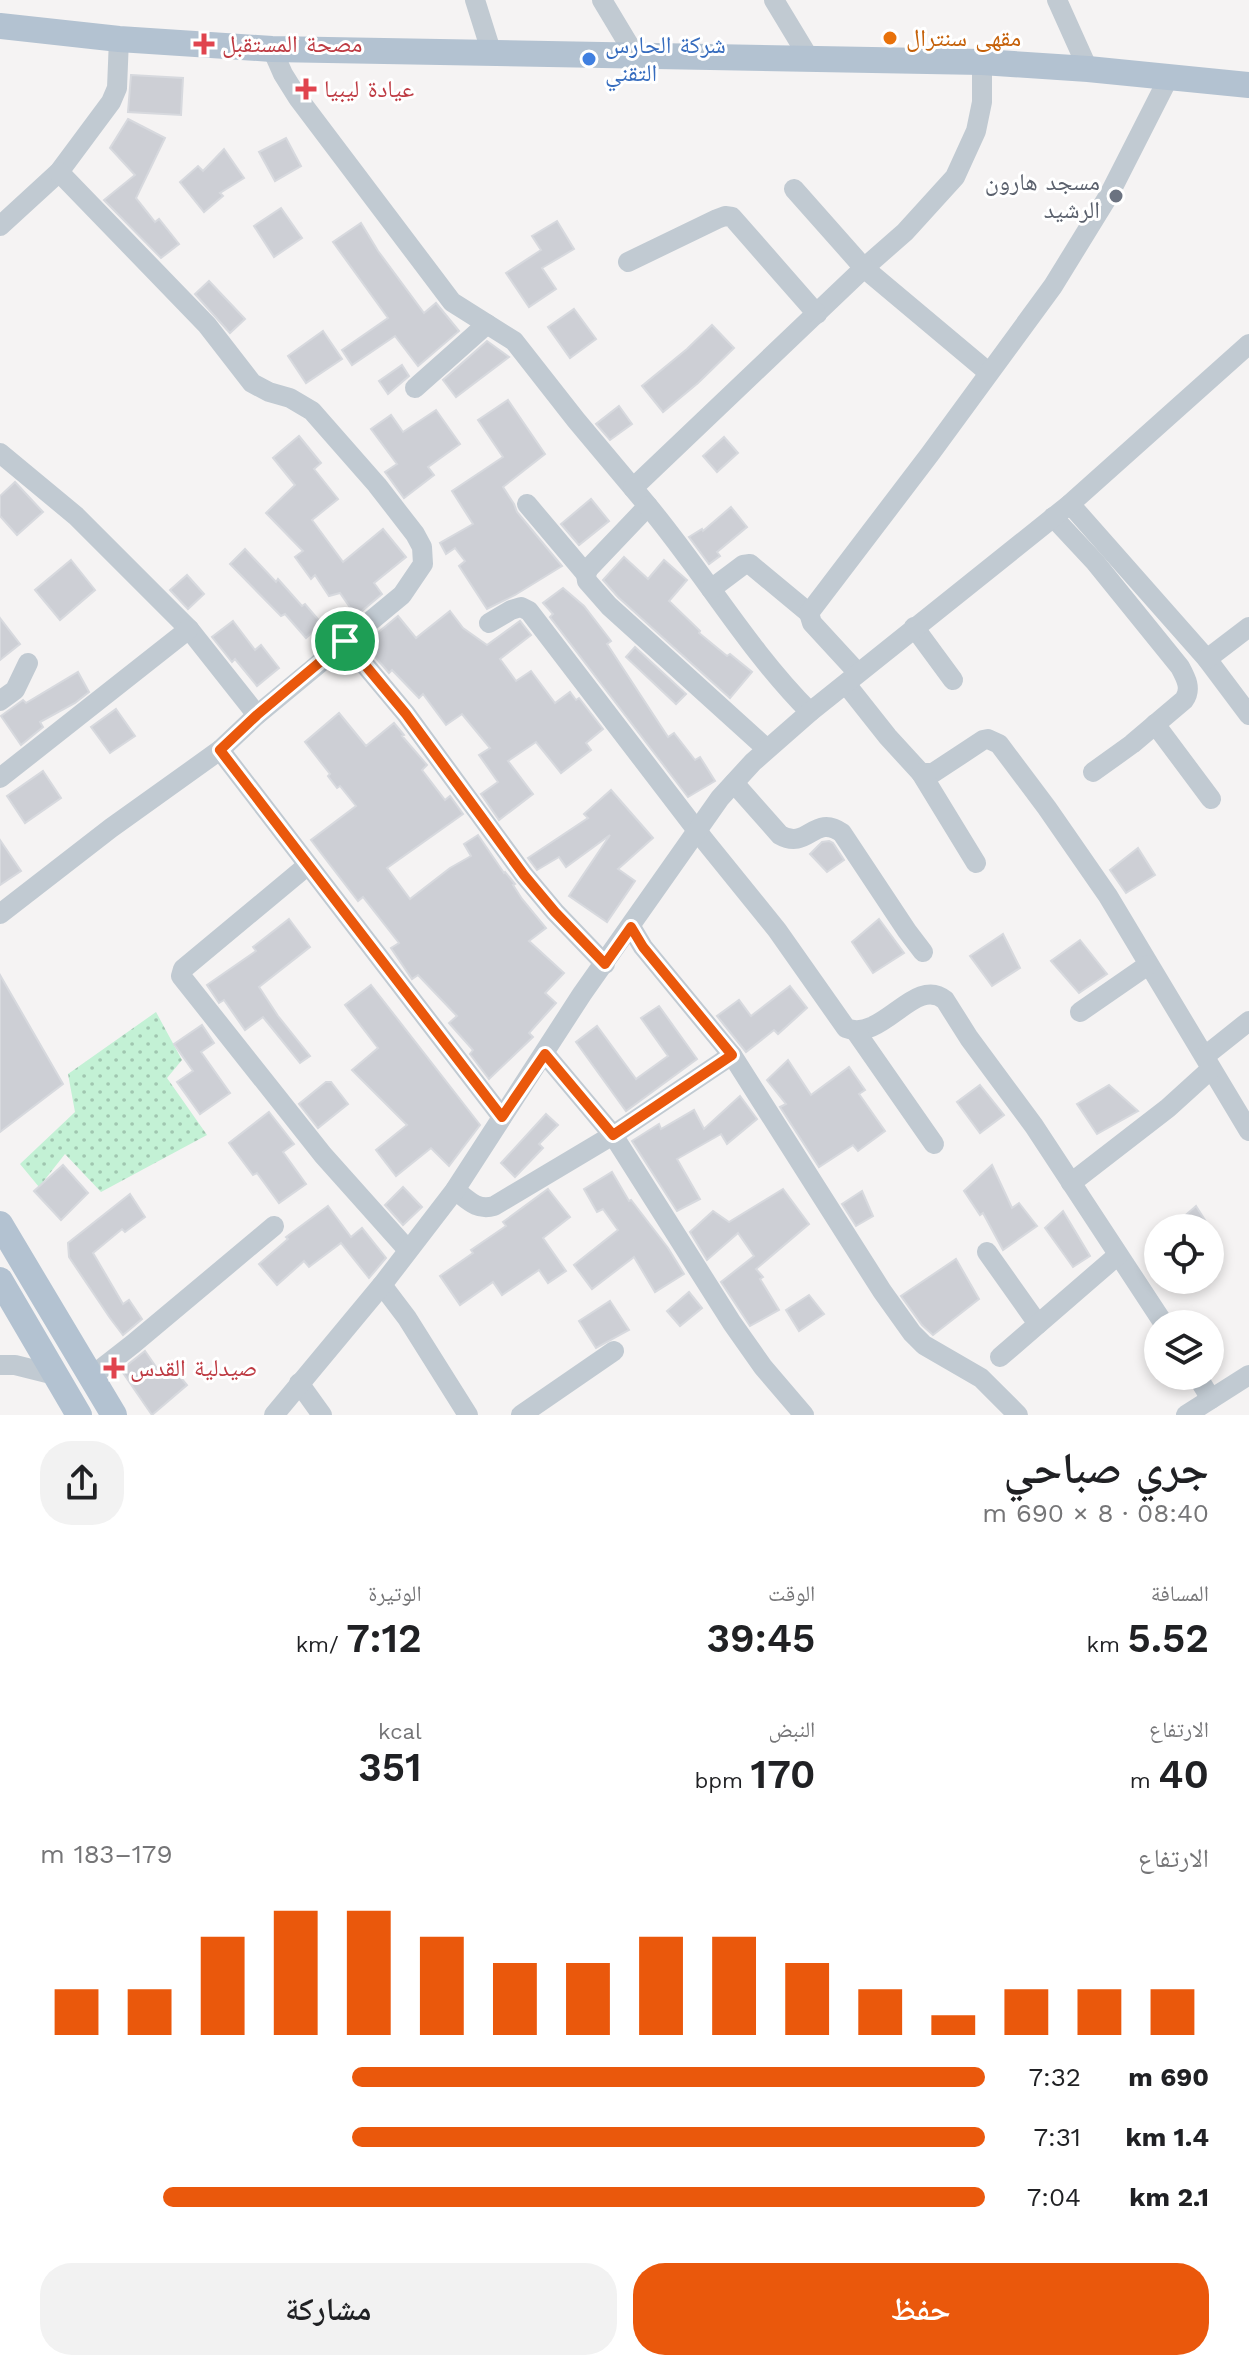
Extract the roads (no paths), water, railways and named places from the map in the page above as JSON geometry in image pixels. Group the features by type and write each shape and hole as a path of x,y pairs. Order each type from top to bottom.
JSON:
{"main road":[{"path":"0,26 119,39 272,49 982,62 1249,85"},
{"path":"0,1224 114,1415"},
{"path":"0,1280 79,1415"}],"street":[{"path":"475,0 492,54"},
{"path":"602,0 635,55"},
{"path":"774,0 809,58"},
{"path":"1057,0 1088,69"},
{"path":"0,226 59,172 111,102 117,88 119,39"},
{"path":"272,49 298,98 452,302 514,341 648,506 746,637 810,712"},
{"path":"633,488 905,232 955,177 976,131 982,102 982,62"},
{"path":"809,613 1053,286 1109,195 1169,77"},
{"path":"0,914 111,828 220,750 257,715 390,606 423,564 422,547 415,534 312,411 290,398 252,383 207,325 59,172"},
{"path":"794,189 864,268 988,372"},
{"path":"628,262 717,219 732,217 817,314"},
{"path":"415,388 487,324"},
{"path":"274,1415 382,1285 455,1190 582,994 696,829 734,783 810,712 1070,504 1249,344"},
{"path":"0,453 76,516 189,629 257,715"},
{"path":"527,504 586,574 587,581 600,597 767,749"},
{"path":"1070,504 1207,659 1249,715"},
{"path":"586,574 648,506"},
{"path":"1053,517 1095,562 1183,673 1188,687 1187,697 1093,772"},
{"path":"711,589 743,565 750,564 809,613 812,623 852,678 888,737 921,773 976,863"},
{"path":"489,623 511,610 521,607 529,611 777,930 846,1028 856,1032 934,1144"},
{"path":"914,627 953,680"},
{"path":"1207,659 1249,627"},
{"path":"0,778 189,629"},
{"path":"345,641 406,714 524,875 605,964"},
{"path":"0,701 15,690 28,663"},
{"path":"1155,724 1211,799"},
{"path":"921,773 933,773 983,740 999,744 1108,896 1249,1131"},
{"path":"220,750 502,1117"},
{"path":"734,783 780,835 790,841 822,827 832,827 842,833 923,952"},
{"path":"308,865 183,969 181,976 323,1155 407,1249"},
{"path":"631,927 643,947 732,1055 912,1333 924,1345 981,1378 1018,1415"},
{"path":"1080,1012 1148,965"},
{"path":"856,1032 876,1025 914,999 939,996 945,1000 1034,1126 1155,1310"},
{"path":"1071,1183 1168,1108 1249,1021"},
{"path":"545,1054 613,1135 732,1323 763,1367 804,1415"},
{"path":"455,1190 476,1206 494,1206 613,1135 732,1055"},
{"path":"92,1376 274,1226"},
{"path":"987,1252 1038,1324"},
{"path":"1000,1357 1118,1255"},
{"path":"382,1285 407,1318 468,1415"},
{"path":"521,1415 614,1351"},
{"path":"0,1365 15,1365 55,1375"},
{"path":"1186,1415 1249,1375"},
{"path":"299,1383 322,1415"},
{"path":"1206,1390 1211,1399"}],"place":[{"name":"مقهى سنترال","path":"890,38"},
{"name":"مصحة المستقبل","path":"204,44"},
{"name":"شركة الحارس التقني","path":"589,59"},
{"name":"عيادة ليبيا","path":"306,89"},
{"name":"مسجد هارون الرشيد","path":"1116,196"},
{"name":"صيدلية القدس","path":"114,1368"}]}
